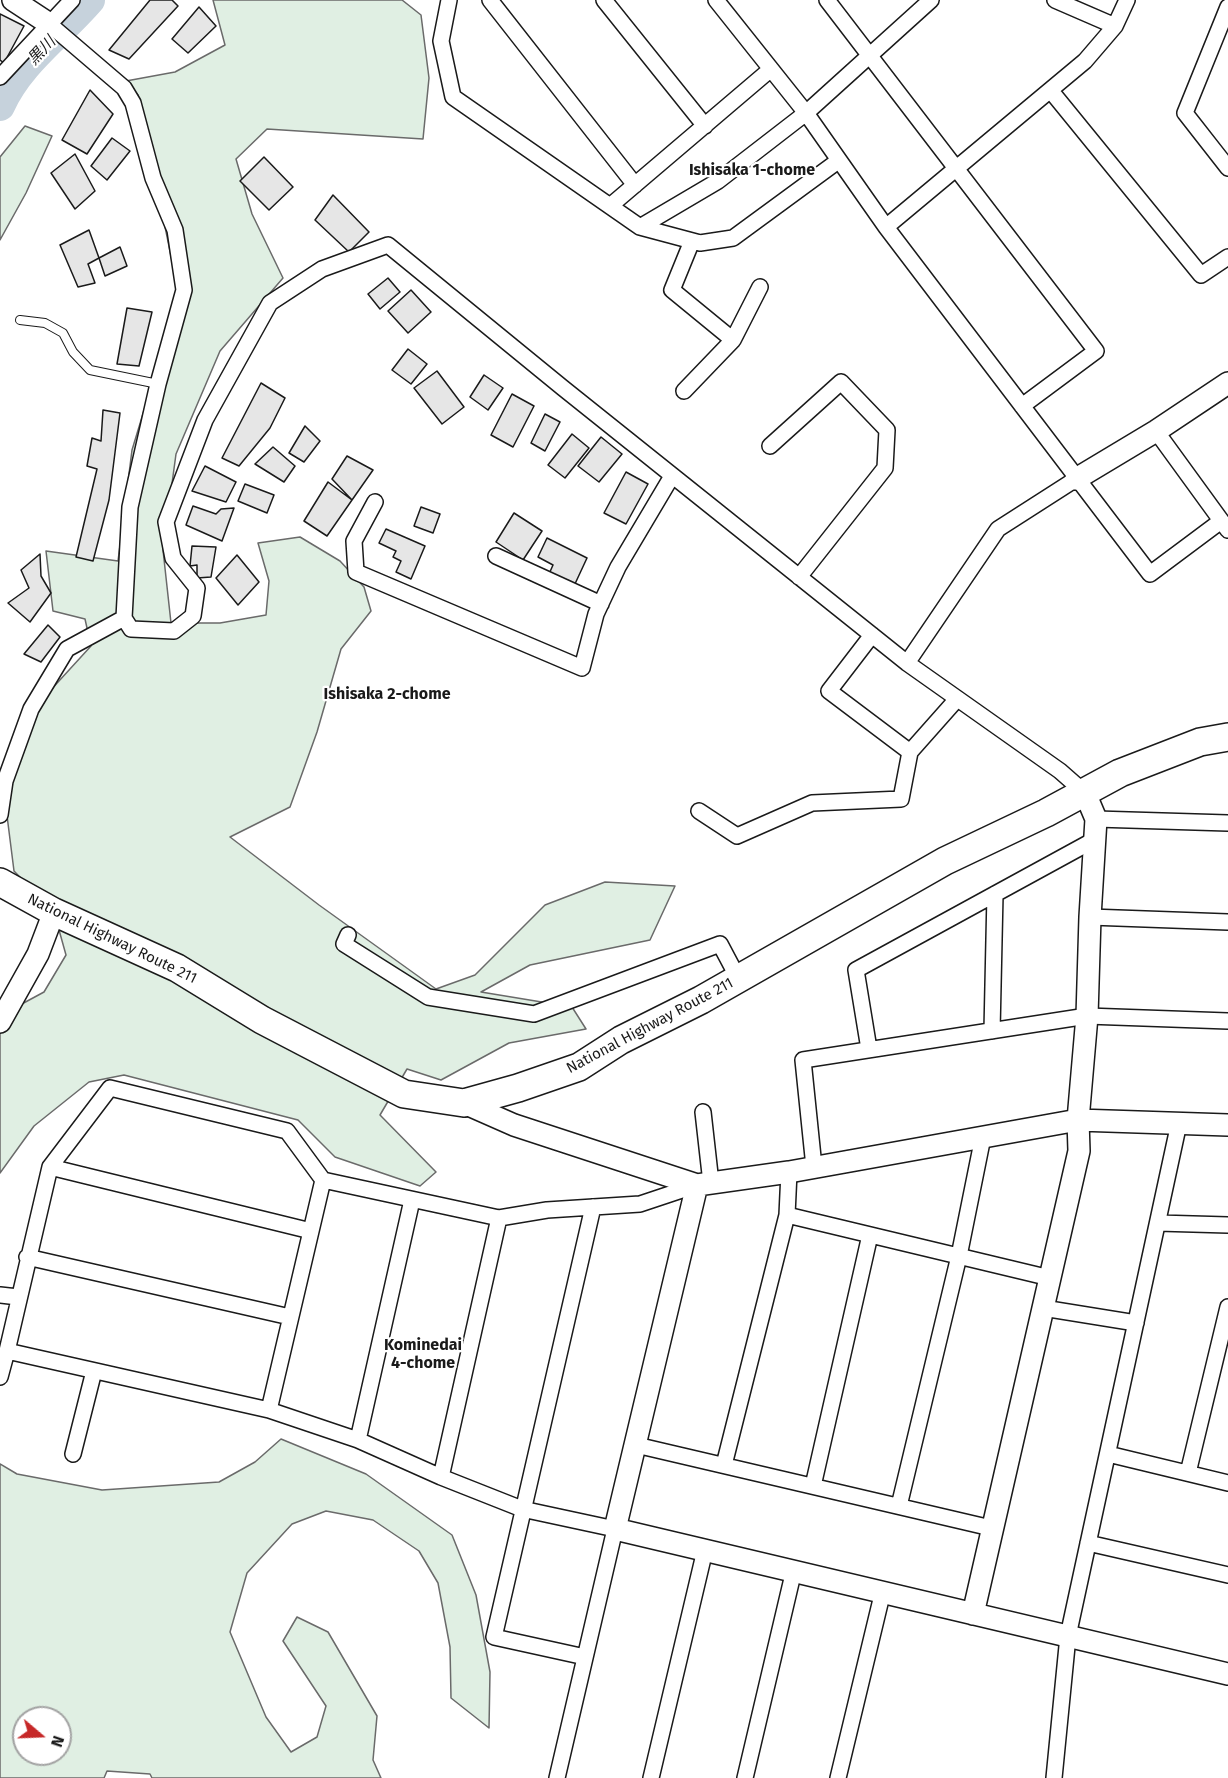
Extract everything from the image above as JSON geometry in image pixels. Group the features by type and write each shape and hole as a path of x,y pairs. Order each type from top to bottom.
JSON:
{"highway":[{"name":"National Highway Route 211","path":"0,882 54,912 177,968 262,1020 404,1094 464,1103 518,1088 579,1067 621,1040 701,1000 945,861 1085,793 1120,773 1200,742 1228,737"}],"street":[{"path":"13,0 52,26 124,88 133,103 153,178 176,230 184,290 158,384 130,507 124,618 131,629 174,631 193,616 197,588 173,558 166,522 205,420 270,303 322,269 388,245 907,663 1060,771 1085,793 1096,819 1090,917 1088,1016 1078,1120 1079,1151 973,1614"},
{"path":"0,77 52,26 72,0"},
{"path":"449,0 441,41 453,97 639,227 700,243 733,238 838,161"},
{"path":"490,0 635,185"},
{"path":"604,0 705,126"},
{"path":"716,0 806,113 886,227 1150,574 1225,526 1156,431"},
{"path":"828,0 1096,351 1022,406"},
{"path":"639,227 718,182 806,113 931,0"},
{"path":"1055,0 1115,26"},
{"path":"886,227 1085,61 1115,26 1127,0"},
{"path":"1228,7 1185,113 1228,168"},
{"path":"610,206 771,69"},
{"path":"1051,91 1201,275 1228,257"},
{"path":"692,241 672,290 733,340"},
{"path":"684,391 733,340 760,287"},
{"path":"770,446 842,382 887,430 885,468 799,578"},
{"path":"907,663 999,529 1076,478 1156,431 1228,382"},
{"path":"375,502 354,541 356,572 582,668 596,614 618,567 672,476"},
{"path":"496,555 601,604"},
{"path":"0,815 5,781 31,709 67,649 124,618"},
{"path":"872,635 829,691 910,752"},
{"path":"699,811 737,836 812,803 901,799 910,752 957,699"},
{"path":"1096,819 1228,823"},
{"path":"869,1049 856,970 1094,840"},
{"path":"992,1031 995,894"},
{"path":"0,1022 38,954 54,912"},
{"path":"1090,917 1228,922"},
{"path":"348,935 344,944 428,997 534,1014 720,944 738,978"},
{"path":"814,1167 803,1060 1088,1016 1228,1021"},
{"path":"0,1377 50,1167 110,1088 287,1131 322,1180 499,1218 548,1210 640,1204 704,1184 789,1172 1078,1120 1228,1125"},
{"path":"464,1103 514,1125 704,1184"},
{"path":"557,1778 615,1529 704,1184 703,1112"},
{"path":"1054,1778 1068,1636 1179,1123"},
{"path":"899,1506 959,1256 983,1137"},
{"path":"50,1167 311,1231"},
{"path":"724,1466 787,1215 789,1172"},
{"path":"269,1410 322,1180"},
{"path":"358,1440 412,1200"},
{"path":"585,1657 494,1637 593,1207"},
{"path":"787,1215 1050,1278"},
{"path":"441,1477 499,1218"},
{"path":"1158,1223 1228,1225"},
{"path":"813,1486 870,1235"},
{"path":"27,1257 290,1317"},
{"path":"0,1295 18,1298"},
{"path":"1188,1473 1228,1306"},
{"path":"1043,1308 1136,1323"},
{"path":"7,1351 269,1410 358,1440 441,1477 522,1509 794,1570 1228,1674"},
{"path":"73,1454 94,1371"},
{"path":"636,1445 991,1528"},
{"path":"1108,1454 1228,1482"},
{"path":"1088,1543 1228,1575"},
{"path":"651,1778 705,1550"},
{"path":"745,1778 794,1570"},
{"path":"838,1778 883,1591"}],"lane":[{"path":"20,320 45,323 63,333 73,352 90,370 158,384"}],"green space":[{"path":"213,0 402,0 421,15 429,78 423,139 267,129 236,159 252,214 283,278 220,351 176,454 163,550 171,623 220,623 266,615 269,581 258,543 300,537 340,561 364,587 371,611 341,649 317,732 290,807 230,837 319,905 436,989 475,975 545,905 605,882 675,886 650,940 530,965 481,992 572,1007 586,1029 509,1043 441,1080 407,1069 380,1115 436,1172 420,1186 335,1157 298,1120 124,1075 89,1082 34,1126 0,1173 0,1020 7,1012 44,992 66,955 54,912 14,871 2,776 48,693 91,646 85,619 53,611 46,551 118,561 132,450 179,295 138,95 126,81 175,72 225,45"},
{"path":"25,126 52,136 26,193 0,240 0,157"},
{"path":"281,1439 366,1474 452,1535 476,1595 490,1672 489,1728 451,1698 450,1647 438,1583 419,1551 373,1520 326,1511 292,1524 247,1573 230,1632 266,1717 291,1752 317,1737 326,1706 283,1641 297,1617 328,1632 377,1716 373,1760 381,1778 152,1778 150,1774 107,1771 104,1778 0,1778 0,1464 17,1474 102,1490 219,1482 255,1462"}],"building":[{"path":"150,0 172,0 178,6 129,59 109,50"},
{"path":"199,7 216,26 188,53 172,39"},
{"path":"0,14 24,26 4,63 0,60"},
{"path":"90,90 113,114 87,154 62,140"},
{"path":"112,138 130,151 107,180 91,166"},
{"path":"75,154 95,191 75,209 51,173"},
{"path":"264,157 293,187 269,210 240,181"},
{"path":"333,195 369,232 349,252 315,220"},
{"path":"89,230 99,258 88,264 95,283 78,287 60,245"},
{"path":"120,247 127,266 105,276 99,258"},
{"path":"388,278 400,292 380,309 368,294"},
{"path":"411,290 431,312 408,333 388,311"},
{"path":"127,308 152,312 139,366 117,364"},
{"path":"408,349 427,364 411,384 392,370"},
{"path":"437,371 464,407 442,424 414,388"},
{"path":"484,375 503,388 488,410 470,397"},
{"path":"261,383 285,398 270,428 239,466 222,458"},
{"path":"512,394 534,406 513,447 491,435"},
{"path":"103,410 120,413 109,500 93,561 76,557 97,469 87,466 92,438 101,441"},
{"path":"545,414 560,422 545,451 531,443"},
{"path":"305,426 320,441 304,462 289,453"},
{"path":"572,434 589,448 565,478 548,465"},
{"path":"601,437 622,454 599,482 578,466"},
{"path":"273,447 295,466 284,482 255,464"},
{"path":"347,456 373,470 352,500 332,479"},
{"path":"205,466 236,482 226,502 192,491"},
{"path":"626,472 648,484 626,524 604,513"},
{"path":"328,482 352,500 327,536 304,521"},
{"path":"245,484 274,495 267,513 238,501"},
{"path":"193,506 216,514 221,509 234,508 222,541 186,525"},
{"path":"421,507 440,514 433,533 414,526"},
{"path":"514,513 542,531 523,560 496,542"},
{"path":"386,529 425,546 411,579 396,572 401,561 393,557 396,551 379,543"},
{"path":"547,538 587,558 574,586 549,574 553,565 538,557"},
{"path":"192,546 216,547 211,577 197,578 197,565 190,566"},
{"path":"40,554 41,576 51,593 30,622 8,603 29,588 21,570"},
{"path":"237,555 259,582 238,605 216,578"},
{"path":"48,625 60,637 41,662 24,654"}],"waterway":[{"name":"黒川","path":"0,106 18,76 29,63 90,0"}],"district":[{"name":"Ishisaka 1-chome","path":"752,171"},
{"name":"Ishisaka 2-chome","path":"387,695"},
{"name":"Kominedai 4-chome","path":"423,1355"}]}
